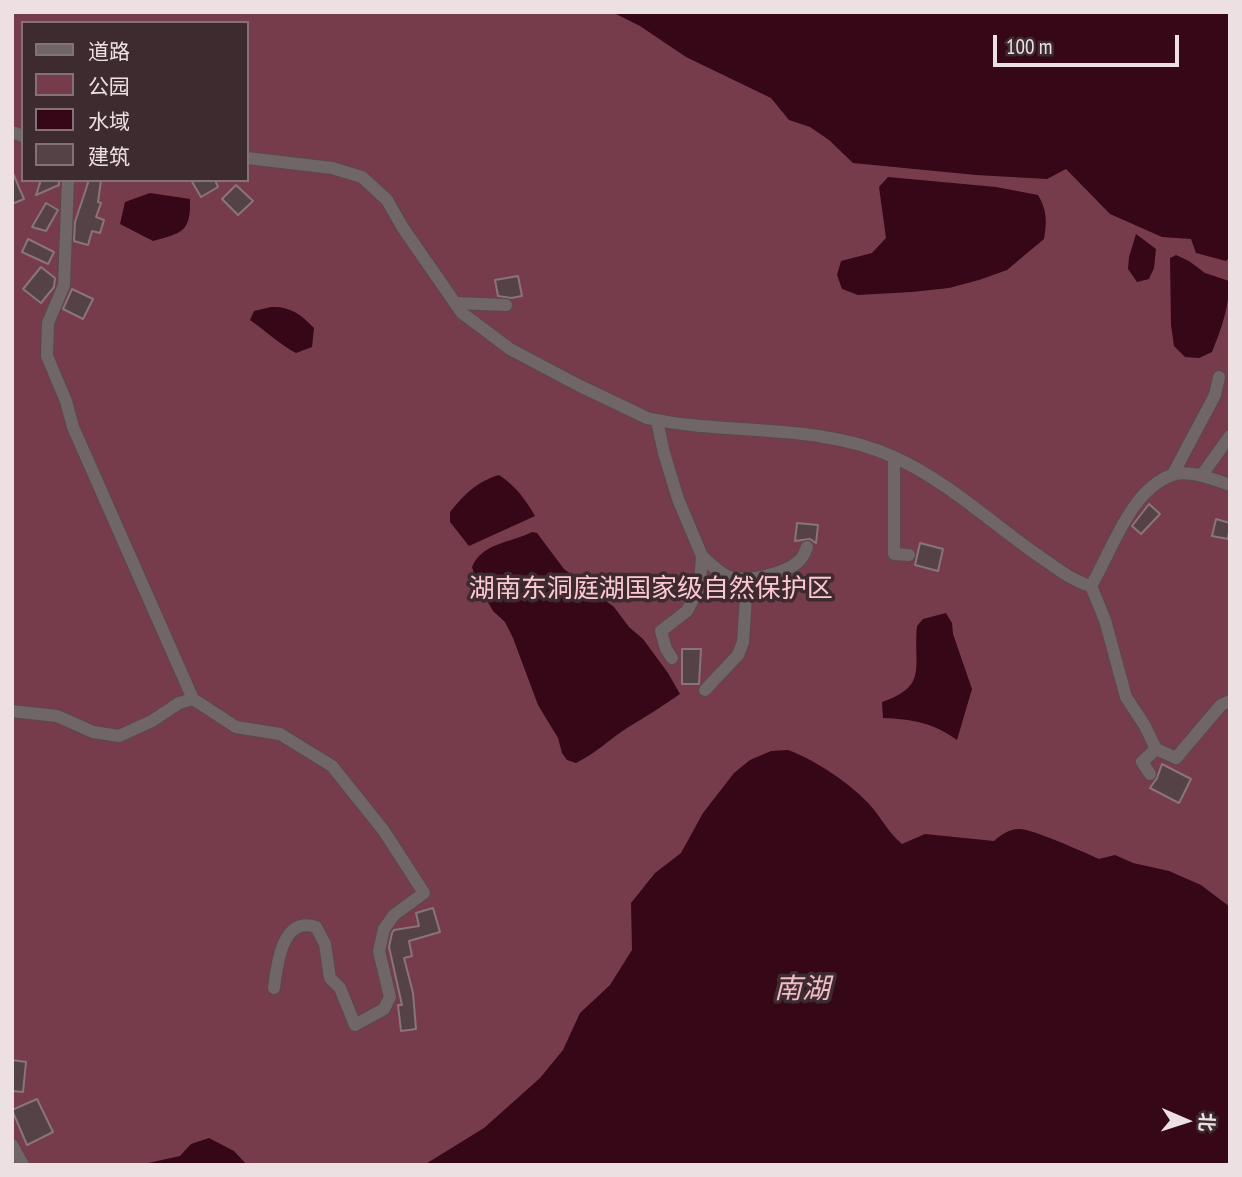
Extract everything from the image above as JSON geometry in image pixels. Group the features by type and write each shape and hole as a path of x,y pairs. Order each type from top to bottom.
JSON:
{"street":[{"path":"248,158 332,168 362,177 387,200 403,228 462,313 510,349 578,385 657,421 685,426 815,436 872,448 894,457 959,495 1016,540 1077,582 1091,586"},
{"path":"68,182 64,285 48,323 47,356 66,401 73,427 193,699 236,727 280,734 332,766 384,831 424,892 394,915 383,929 379,951 390,997 384,1009 355,1026 340,988 330,978 325,944 316,927 307,924 296,927 280,950 274,988"},
{"path":"456,303 506,305"},
{"path":"1219,377 1215,395 1173,474 1146,490 1123,524 1091,586 1105,620 1126,697 1156,749 1176,758 1221,705 1230,701"},
{"path":"657,421 678,499 702,556 719,572 732,578 755,578 775,574 801,560 807,547"},
{"path":"1201,476 1230,436"},
{"path":"894,457 894,554 909,555"},
{"path":"1173,474 1201,476 1230,485"},
{"path":"672,658 666,649 661,631 687,611 700,586 702,556"},
{"path":"705,691 738,655 743,642 746,597 738,578"},
{"path":"12,711 57,716 93,732 119,736 179,703 193,699"},
{"path":"1150,774 1142,762 1156,749"},
{"path":"12,1145 23,1165"}],"green space":[{"name":"湖南东洞庭湖国家级自然保护区","path":"12,12 1230,12 1230,1165 12,1165"}],"water":[{"path":"612,12 1230,12 1230,257 1226,261 1196,253 1191,239 1162,237 1110,214 1066,169 1047,179 853,163 829,140 810,127 789,120 771,98 686,57 640,26"},
{"path":"888,177 996,187 1038,195 1046,216 1044,239 1007,270 949,288 858,295 842,289 837,275 841,261 872,253 886,238 879,187"},
{"path":"150,193 190,199 189,218 183,229 153,241 120,224 125,202"},
{"path":"1136,234 1156,249 1154,268 1149,279 1137,282 1128,269"},
{"path":"1176,255 1205,273 1229,281 1222,326 1212,352 1199,358 1185,357 1174,346 1170,258"},
{"path":"271,307 289,310 309,323 314,328 312,347 296,353 250,320 254,311"},
{"path":"499,475 520,493 535,516 469,546 450,522 450,512 472,489"},
{"path":"532,532 537,533 564,569 614,607 629,627 643,639 680,694 576,763 567,760 562,753 558,738 538,705 513,638 505,622 493,611 477,583 472,567 490,548"},
{"path":"946,613 952,623 953,634 972,689 957,740 922,723 883,718 882,702 897,696 913,682 917,664 917,626 923,619"},
{"name":"南湖","path":"788,750 818,764 847,784 869,803 902,844 925,834 994,841 1009,831 1025,830 1099,859 1115,855 1133,863 1169,871 1201,885 1230,907 1230,1165 424,1165 484,1128 540,1078 563,1050 580,1013 610,985 632,950 631,903 655,873 681,853 703,813 734,773 750,760 771,751"},
{"path":"209,1138 234,1151 247,1165 139,1165 180,1156 191,1144"}],"building":[{"path":"12,171 24,199 12,204"},
{"path":"40,182 59,182 59,185 36,195"},
{"path":"88,182 101,182 98,202 101,203 96,217 104,220 100,233 92,231 88,245 74,241 75,222"},
{"path":"192,182 216,182 218,187 201,197"},
{"path":"236,185 253,201 238,215 222,199"},
{"path":"46,203 58,210 46,231 32,227"},
{"path":"28,239 54,252 48,264 22,252"},
{"path":"41,267 55,278 54,287 41,303 23,289"},
{"path":"518,276 522,296 498,296 495,280"},
{"path":"72,289 93,299 83,319 63,309"},
{"path":"1149,504 1160,514 1141,534 1132,526"},
{"path":"1216,519 1230,523 1228,539 1212,536"},
{"path":"797,523 818,525 816,543 810,539 795,541"},
{"path":"920,543 943,549 938,571 915,565"},
{"path":"682,649 701,649 699,684 682,684"},
{"path":"1162,764 1191,779 1179,803 1150,788"},
{"path":"433,908 440,932 409,941 412,956 404,958 413,993 416,1029 401,1031 398,1005 402,1005 389,947 392,933 394,930 419,926 416,913"},
{"path":"12,1060 26,1062 23,1092 12,1091"},
{"path":"37,1099 53,1132 27,1145 12,1110"}]}
